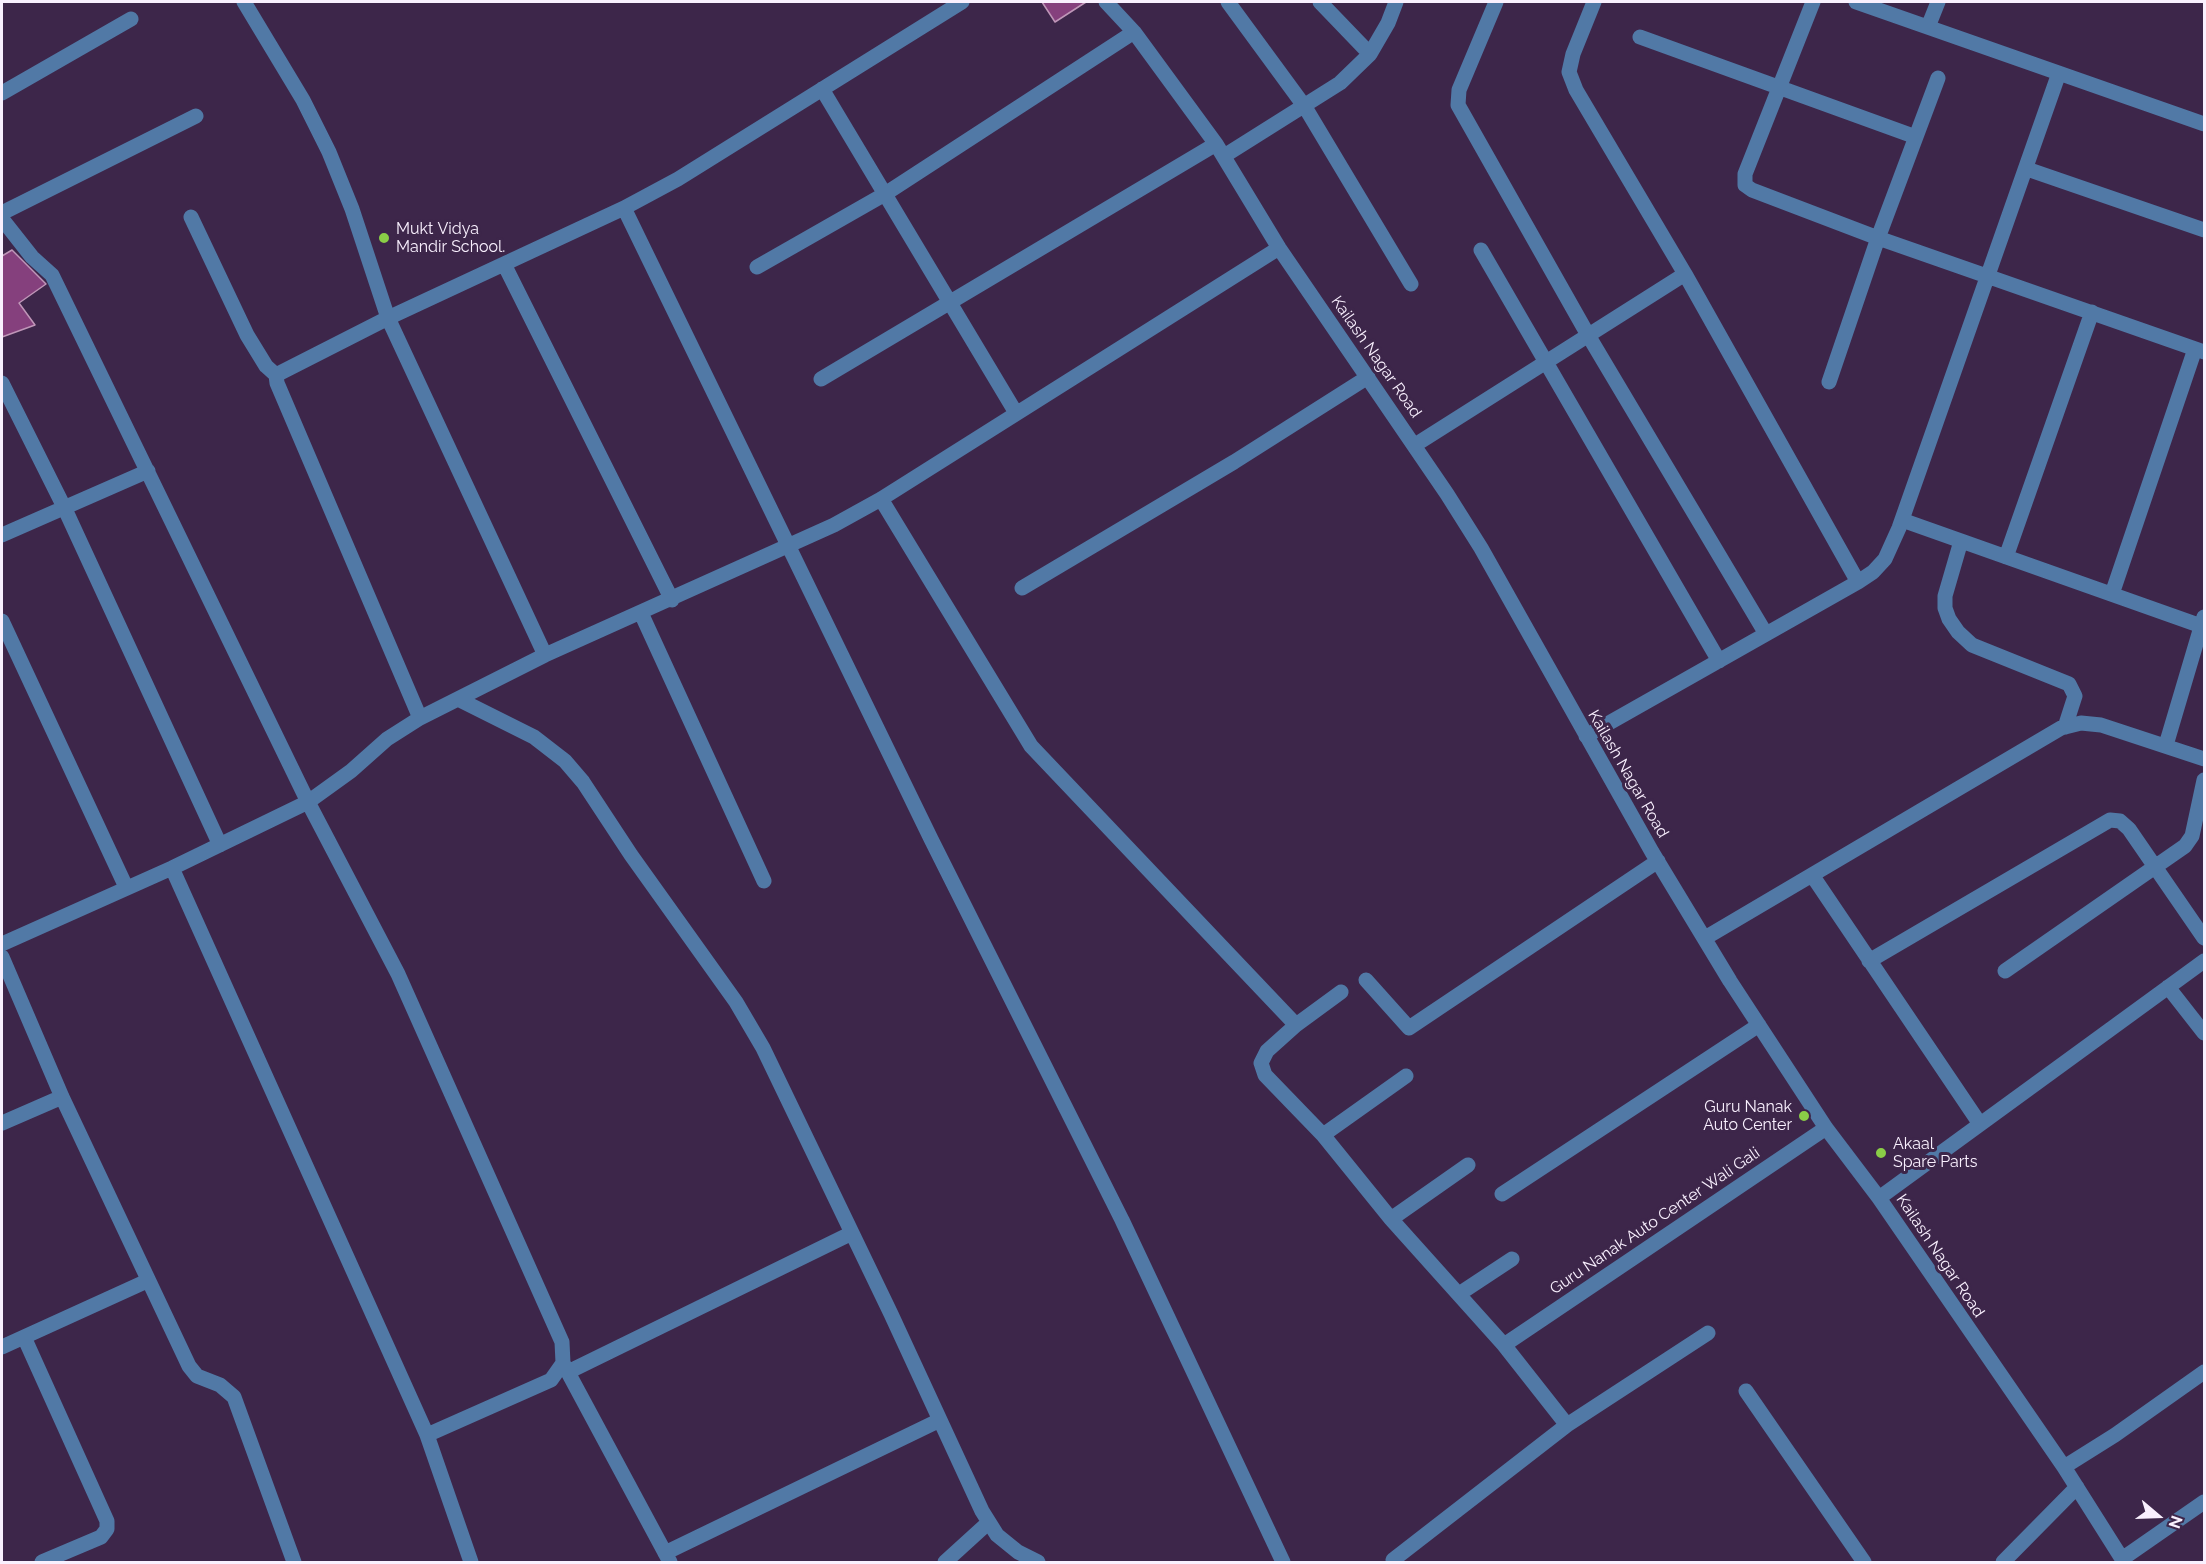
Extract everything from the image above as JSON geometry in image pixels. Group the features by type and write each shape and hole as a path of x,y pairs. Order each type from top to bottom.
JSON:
{"street":[{"path":"244,2 303,100 329,152 352,209 388,318 545,655"},
{"path":"276,375 388,318 624,208 678,178 962,2"},
{"name":"Kailash Nagar Road","path":"1106,2 1134,32 1220,150 1279,248 1415,445 1481,548 1658,861 1759,1025 1826,1128 1878,1198 2064,1467 2123,1561"},
{"path":"1228,2 1305,107 1411,284"},
{"path":"1320,2 1370,54"},
{"path":"821,379 1220,150 1305,107 1340,83 1370,54 1388,23 1396,2"},
{"path":"1496,2 1459,90 1458,105 1684,502 1766,634"},
{"path":"1594,2 1573,54 1569,72 1576,90 1685,274 1858,582"},
{"path":"1813,2 1745,174 1745,186 1878,238 2200,350 2112,594"},
{"path":"1856,2 2205,124"},
{"path":"1928,27 1938,2"},
{"path":"2,93 131,19"},
{"path":"757,267 885,194 1134,32"},
{"path":"1640,37 1916,137"},
{"path":"1586,736 1858,582 1874,572 1885,559 1902,520 1989,277 2059,73"},
{"path":"1829,382 1878,238 1938,78"},
{"path":"822,89 1016,413"},
{"path":"2,213 196,116"},
{"path":"2027,169 2205,230"},
{"path":"624,208 931,839 1122,1220 1283,1563"},
{"path":"191,217 247,335 266,366 276,375 277,383 420,718"},
{"path":"2,219 32,256 52,275 308,802 398,974 562,1342 566,1368 667,1558 940,1420"},
{"path":"2,944 126,886 172,868 308,802 351,771 387,740 420,718 545,655 672,600 788,546 881,499 1279,248"},
{"path":"1481,250 1719,661"},
{"path":"504,264 672,600"},
{"path":"1415,445 1685,274"},
{"path":"2006,557 2092,312"},
{"path":"1022,588 1234,462 1368,377"},
{"path":"2,383 64,507 220,845"},
{"path":"2,535 148,471"},
{"path":"881,499 1031,746 1296,1025"},
{"path":"1902,520 2112,594 2204,623 2166,745"},
{"path":"1961,541 1945,596 1945,608 1949,619 1958,632 1972,645 2069,684 2075,696 2065,727"},
{"path":"641,613 764,881"},
{"path":"2,621 126,886"},
{"path":"458,699 534,737 565,761 584,782 631,855 736,1002 763,1048 989,1522 997,1534 1018,1552 1038,1563"},
{"path":"1704,938 2065,727 2081,723 2101,725 2205,759"},
{"path":"2005,971 2185,846 2192,836 2205,780"},
{"path":"1869,961 2048,853 2110,820 2120,821 2129,829 2205,938"},
{"path":"1366,980 1409,1028 1658,861"},
{"path":"172,868 427,1435 471,1563"},
{"path":"1812,874 1980,1124"},
{"path":"2,957 62,1097 189,1366 197,1376 220,1385 234,1397 294,1563"},
{"path":"1878,1198 2205,961"},
{"path":"2168,987 2205,1033"},
{"path":"1341,992 1296,1025 1267,1051 1261,1063 1264,1075 1323,1135 1391,1219 1504,1345 1567,1425"},
{"path":"1503,1194 1759,1025"},
{"path":"1323,1135 1406,1076"},
{"path":"2,1123 62,1097"},
{"name":"Guru Nanak Auto Center Wali Gali","path":"1504,1345 1826,1128"},
{"path":"1391,1219 1468,1165"},
{"path":"427,1435 551,1380 566,1368 852,1233"},
{"path":"1459,1294 1512,1259"},
{"path":"2,1347 147,1281"},
{"path":"1393,1560 1567,1425 1708,1333"},
{"path":"24,1337 107,1521 107,1529 101,1537 42,1563"},
{"path":"2064,1467 2115,1435 2205,1372"},
{"path":"1746,1391 1864,1563"},
{"path":"2003,1563 2077,1487"},
{"path":"2123,1561 2205,1502"},
{"path":"945,1563 989,1522"}],"building":[{"path":"1042,2 1086,2 1055,22"},
{"path":"12,250 46,284 19,303 35,325 2,337 2,256"}],"place":[{"name":"Mukt Vidya Mandir School.","path":"384,238"},
{"name":"Guru Nanak Auto Center","path":"1804,1116"},
{"name":"Akaal Spare Parts","path":"1881,1153"}]}
